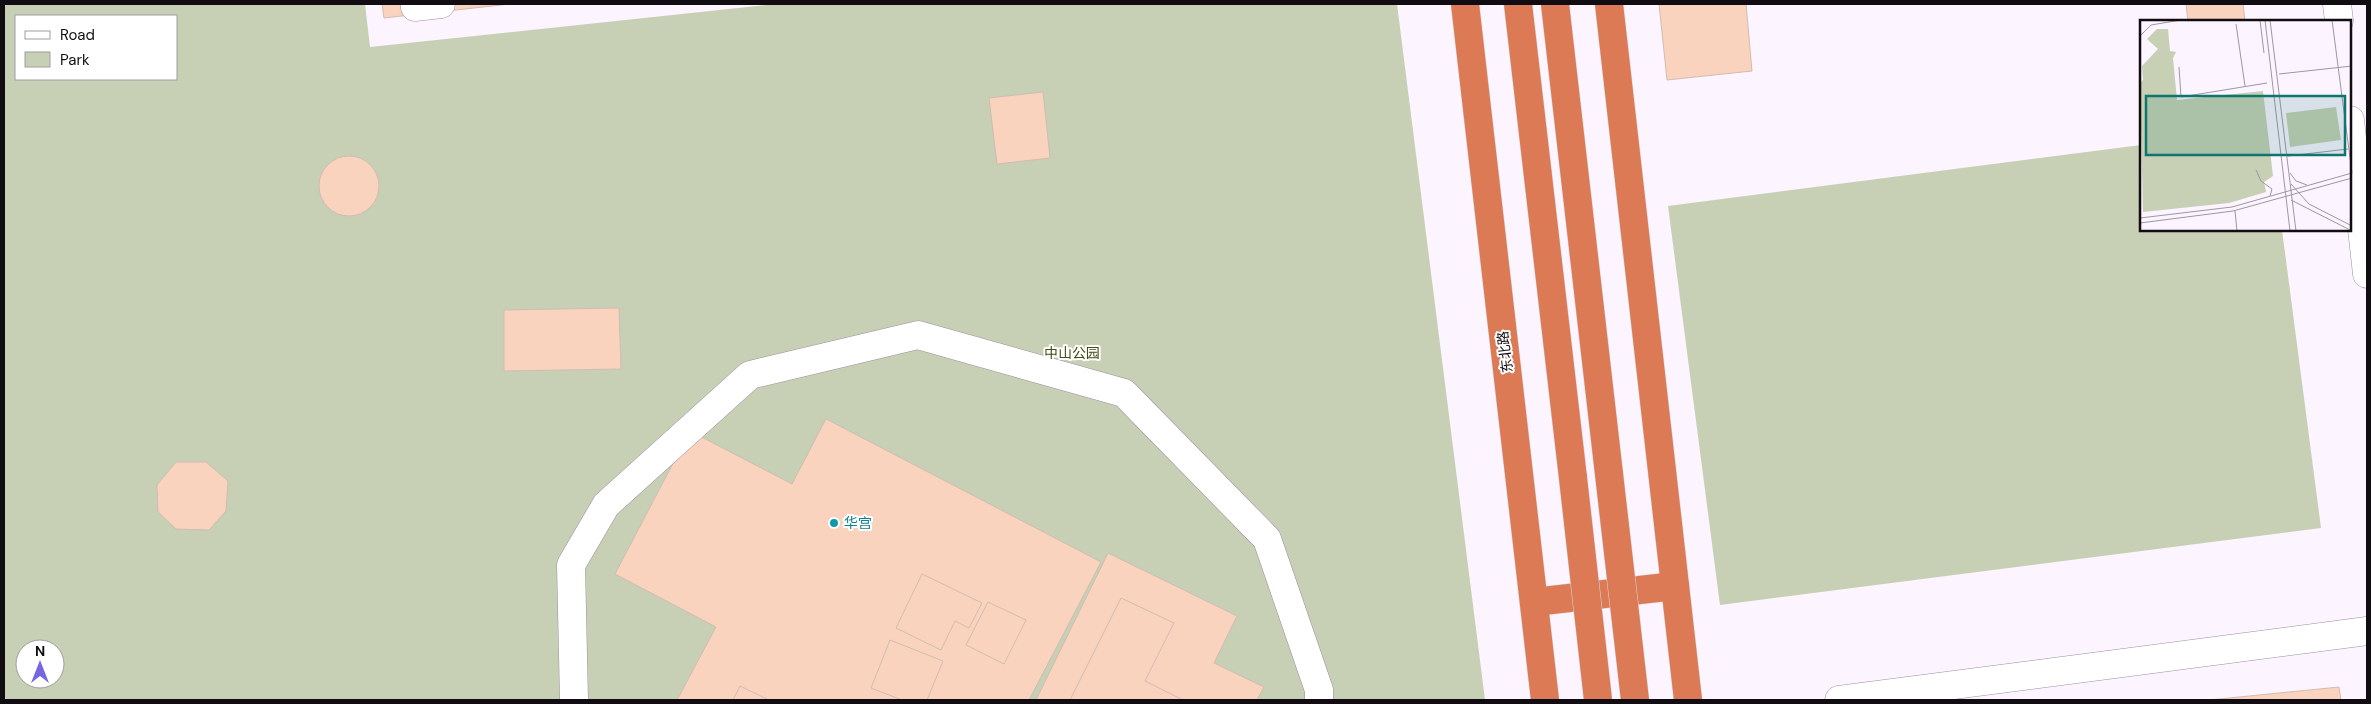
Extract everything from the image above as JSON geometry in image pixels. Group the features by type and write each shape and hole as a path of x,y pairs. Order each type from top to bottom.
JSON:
{"highway":[{"name":"东北路","path":"1465,4 1546,700"},
{"path":"1518,4 1598,700"},
{"path":"1555,4 1635,700"},
{"path":"1609,4 1688,700"},
{"path":"1534,602 1675,586"}],"street":[{"path":"415,4 415,7 442,4"},
{"path":"2336,4 2338,20"},
{"path":"2351,129 2367,274"},
{"path":"574,700 571,564 606,505 750,375 918,335 1124,392 1267,539 1319,690 1319,700"},
{"path":"1839,700 2367,631"}],"green space":[{"name":"中山公园","path":"4,4 365,4 370,47 776,4 1397,4 1485,700 4,700"},
{"path":"2140,145 2140,231 2282,231 2321,528 1720,605 1668,206"}],"building":[{"path":"382,4 510,4 384,18"},
{"path":"1659,4 1746,4 1752,71 1667,80"},
{"path":"2186,4 2243,4 2245,20 2188,20"},
{"path":"1043,92 1050,158 997,164 989,98"},
{"path":"343,156 355,156 371,164 377,174 379,186 377,198 371,208 355,216 343,216 327,208 319,192 319,180 327,164"},
{"path":"619,308 621,369 504,371 504,310"},
{"name":"华宫","path":"826,419 1101,562 1029,700 677,700 716,627 615,574 690,431 792,484"},
{"path":"176,462 206,462 228,481 226,511 209,530 176,529 158,512 157,485"},
{"path":"1108,553 1237,616 1214,663 1264,687 1257,700 1036,700"},
{"path":"922,574 982,603 969,628 955,621 941,650 896,628"},
{"path":"1121,598 1174,623 1145,681 1183,700 1070,700"},
{"path":"988,602 1026,620 1004,664 966,645"},
{"path":"890,640 943,661 927,700 902,700 871,688"},
{"path":"740,686 769,700 733,700"},
{"path":"2339,687 2341,700 2209,700"}],"place":[{"name":"华宫","path":"834,523"}]}
